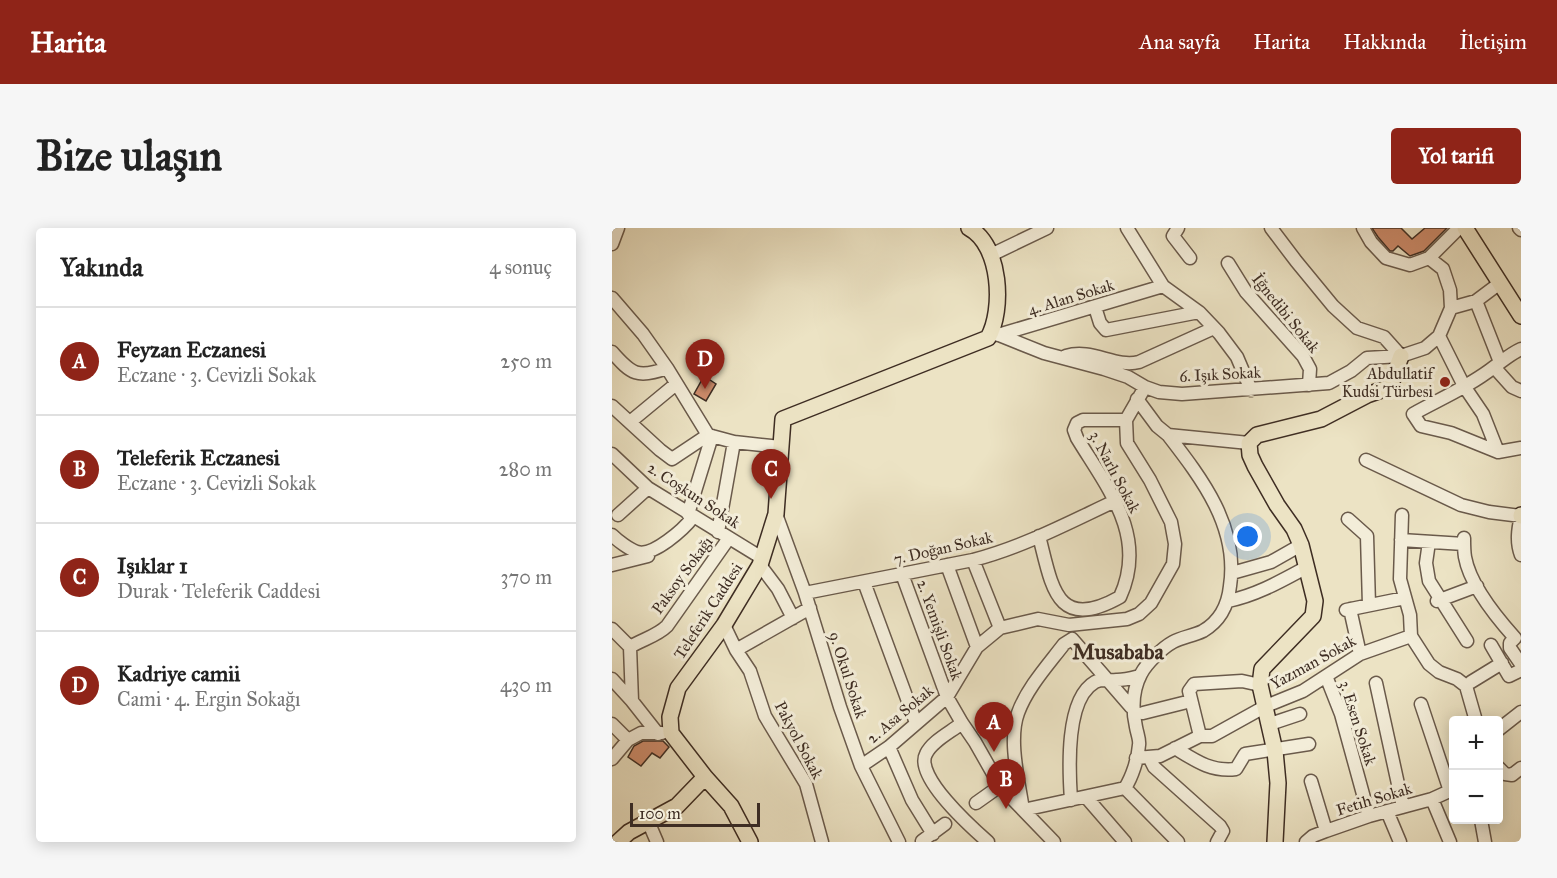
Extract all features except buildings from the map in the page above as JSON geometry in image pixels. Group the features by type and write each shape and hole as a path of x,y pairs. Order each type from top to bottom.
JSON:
{"main road":[{"path":"969,228 982,237 991,255 998,308 993,337"},
{"path":"1465,228 1521,316"},
{"name":"Teleferik Caddesi","path":"665,733 678,688 724,625 761,561 776,513 783,420 993,337"},
{"path":"1275,842 1278,783 1275,751 1260,685 1262,669 1313,616 1315,601 1301,545 1294,529 1277,505 1255,466 1250,455 1249,443 1257,435 1321,419 1367,395 1390,387 1401,356"},
{"path":"665,733 731,806 750,842"},
{"path":"618,842 629,832 677,806 705,777"}],"street":[{"path":"612,244 618,228"},
{"path":"991,255 1047,228"},
{"path":"1127,228 1163,286 1199,312 1237,357 1251,390"},
{"path":"1178,228 1173,236 1190,258"},
{"path":"1271,228 1333,306 1357,328 1384,337 1401,356"},
{"path":"1363,228 1371,242 1386,258 1410,265 1429,258 1459,228"},
{"path":"1429,258 1443,269 1450,290 1451,308 1439,336 1464,386 1483,414 1498,452"},
{"name":"İğnedibi Sokak","path":"1228,263 1246,292 1303,356 1310,369 1309,385"},
{"path":"1451,308 1476,301 1500,283"},
{"name":"4. Alan Sokak","path":"993,337 1163,286"},
{"path":"612,298 643,334 710,435 734,442 781,447"},
{"path":"1476,301 1497,364 1512,387 1521,391"},
{"path":"1095,307 1100,322 1106,330 1199,312"},
{"path":"1062,358 1071,355 1094,355 1129,365 1214,328"},
{"name":"6. Işık Sokak","path":"993,337 1120,374 1160,392 1182,394 1329,383 1352,371 1367,358 1401,356 1425,348 1439,336"},
{"path":"1521,349 1506,356 1464,386 1413,414 1421,426 1451,433 1498,452 1521,448"},
{"path":"612,352 625,367 638,375 652,374 667,368"},
{"path":"630,422 676,384"},
{"path":"1126,420 1145,387"},
{"path":"1137,399 1201,478 1217,508 1228,537 1232,573 1228,601 1222,614 1203,630 1171,643 1140,676 1137,710 1140,744 1130,779 1125,788 1023,810 1014,741 1018,714 1029,693 1064,644 1072,639 1106,679 1137,710"},
{"path":"612,406 672,459 710,435"},
{"name":"3. Narlı Sokak","path":"1101,623 1120,597 1128,573 1130,544 1124,522 1114,501 1074,429 1077,423 1083,420 1126,420"},
{"name":"2. Asa Sokak","path":"861,766 889,747 947,697 977,647 1000,628 1038,619 1069,625 1127,619 1139,614 1151,603 1173,564 1175,544 1171,522 1150,480 1127,443 1126,420"},
{"path":"612,565 647,556 674,540 690,518 710,435"},
{"path":"1168,435 1249,443"},
{"path":"723,535 734,442"},
{"name":"2. Coşkun Sokak","path":"612,454 648,488 690,518 723,535 761,561"},
{"path":"1366,460 1461,505 1489,512 1521,515 1517,532 1518,549 1521,555"},
{"path":"618,515 648,488"},
{"name":"7. Doğan Sokak","path":"805,593 999,553 1114,501"},
{"name":"9. Okul Sokak","path":"776,513 805,593 840,707 861,766 899,842"},
{"path":"1402,515 1400,579 1410,615 1411,636 1429,664 1466,686 1475,716"},
{"path":"612,535 637,552 648,552 657,548 690,518"},
{"path":"1348,519 1367,536 1369,605"},
{"name":"Paksoy Sokağı","path":"630,647 647,636 658,635 667,626 723,535"},
{"path":"1040,536 1048,572 1058,596 1065,605 1079,611 1094,609 1120,597"},
{"path":"1401,540 1464,541 1468,566 1477,586 1499,621 1518,637 1510,643 1510,648 1521,664"},
{"path":"1429,542 1426,573 1439,600 1467,641"},
{"path":"1232,573 1271,562 1301,545"},
{"path":"973,560 1000,628"},
{"path":"761,561 793,618"},
{"path":"947,565 977,647"},
{"path":"1228,601 1268,589 1307,567"},
{"name":"2. Yemişli Sokak","path":"902,574 947,697 1000,786 1054,842"},
{"path":"864,582 916,723"},
{"path":"1439,600 1477,586"},
{"path":"1360,654 1348,610 1405,598"},
{"path":"736,650 810,608"},
{"name":"Pakyol Sokak","path":"724,625 736,650 750,671 765,716 806,784 822,842"},
{"path":"612,629 630,647 632,700"},
{"name":"Yazman Sokak","path":"1136,758 1160,756 1200,736 1212,736 1266,706 1303,691 1360,654 1411,636"},
{"path":"1491,645 1509,676 1521,670"},
{"path":"1471,682 1502,663"},
{"path":"1071,800 1070,739 1077,707 1088,687 1096,681 1140,676"},
{"name":"3. Esen Sokak","path":"1326,676 1341,714 1369,816"},
{"path":"612,680 665,733"},
{"path":"1200,736 1189,691 1194,684 1242,681 1260,685"},
{"path":"1376,683 1403,807"},
{"path":"1137,710 1191,701"},
{"path":"1421,704 1449,782"},
{"path":"1503,726 1521,712"},
{"path":"1270,724 1300,714"},
{"path":"962,723 929,749 924,756 924,765 947,803 988,842"},
{"path":"612,724 628,740"},
{"path":"612,759 628,740 641,733 665,733"},
{"path":"1175,748 1208,768 1227,770 1236,769 1245,754 1309,744"},
{"path":"889,747 928,837 945,825"},
{"path":"1149,757 1154,766 1220,826 1223,831 1217,842"},
{"path":"1503,771 1512,775 1521,768"},
{"path":"1311,781 1326,831"},
{"path":"976,803 1000,786"},
{"path":"1125,788 1178,842"},
{"name":"Fetih Sokak","path":"1312,840 1326,831 1369,816 1432,799 1449,791"},
{"path":"1086,797 1125,842"},
{"path":"1432,799 1450,842"},
{"path":"1387,811 1400,842"},
{"path":"648,821 657,842"},
{"path":"1482,824 1485,842"}],"place":[{"name":"Abdullatif Kudsi Türbesi","path":"1445,382"},
{"name":"Kadriye camii","path":"705,389"},
{"name":"Işıklar 1","path":"771,499"},
{"name":"Feyzan Eczanesi","path":"994,752"},
{"name":"Teleferik Eczanesi","path":"1006,809"}],"district":[{"name":"Musababa","path":"1118,651"}]}
